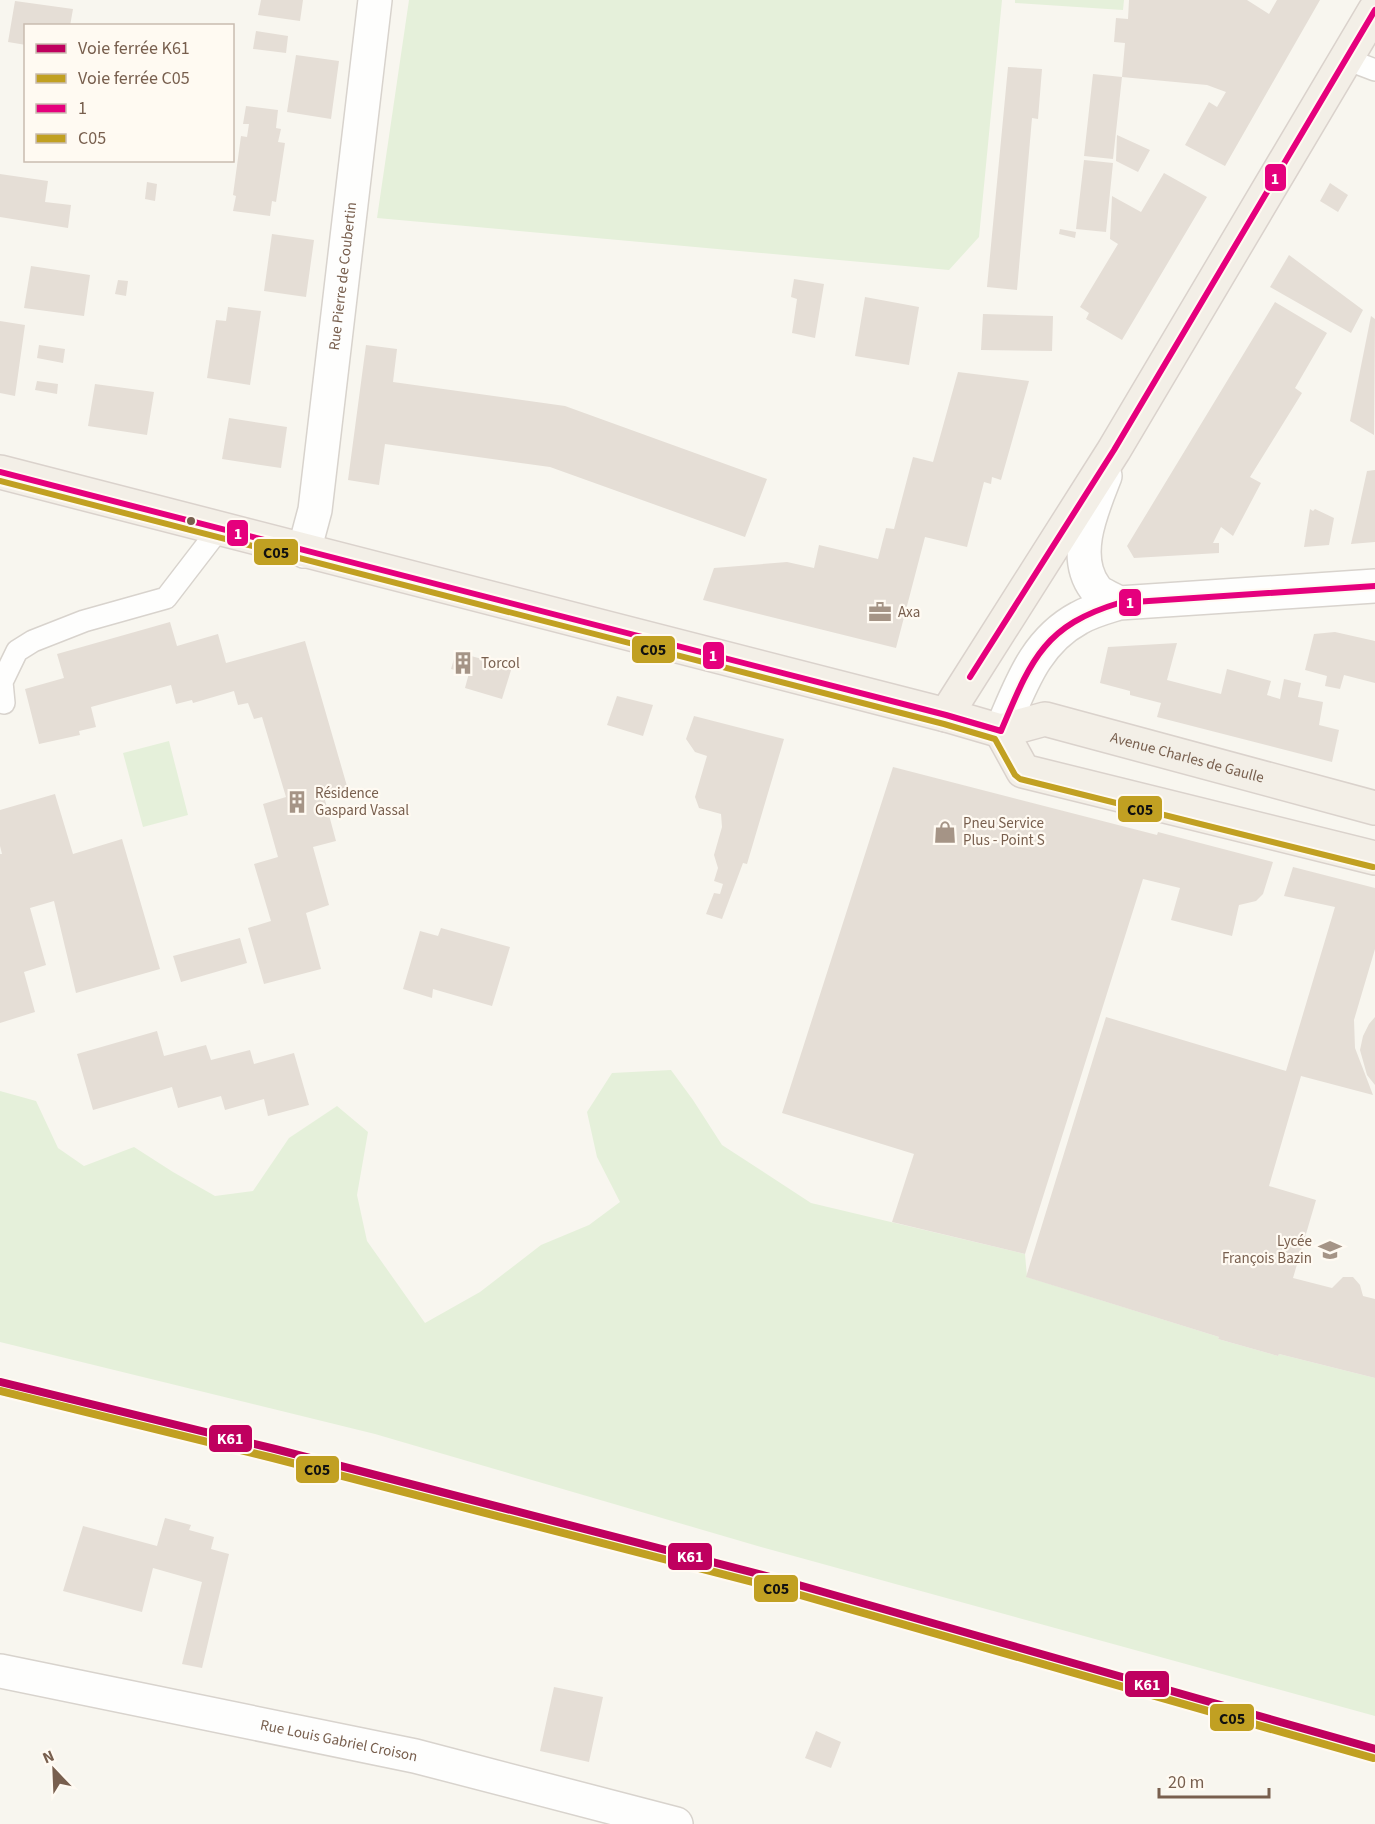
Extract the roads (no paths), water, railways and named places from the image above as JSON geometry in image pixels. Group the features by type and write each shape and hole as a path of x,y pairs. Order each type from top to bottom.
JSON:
{"main road":[{"path":"946,715 1360,65 1375,10"},
{"path":"0,472 946,715 1001,731 1023,771 1375,858"},
{"name":"Avenue Charles de Gaulle","path":"1001,731 1045,719 1375,808"}],"street":[{"name":"Rue Pierre de Coubertin","path":"304,551 315,510 375,0"},
{"path":"1114,450 1091,512 1085,544 1085,566 1095,589 1119,603"},
{"path":"1001,731 1029,668 1049,639 1079,617 1119,603 1375,586"},
{"name":"Rue Louis Gabriel Croison","path":"0,1671 415,1756 676,1824"}],"lane":[{"path":"4,703 2,682 17,651 33,641 84,621 166,598 219,529"}],"rail line":[{"name":"K61","path":"0,1382 275,1449 774,1578 1375,1749"},
{"name":"C05","path":"0,1391 273,1458 772,1587 1373,1758"}],"place":[{"name":"Axa","path":"880,612"},
{"name":"Torcol","path":"463,663"},
{"name":"Résidence Gaspard Vassal","path":"297,802"},
{"name":"Pneu Service Plus - Point S","path":"945,832"},
{"name":"Lycée François Bazin","path":"1330,1250"}]}
